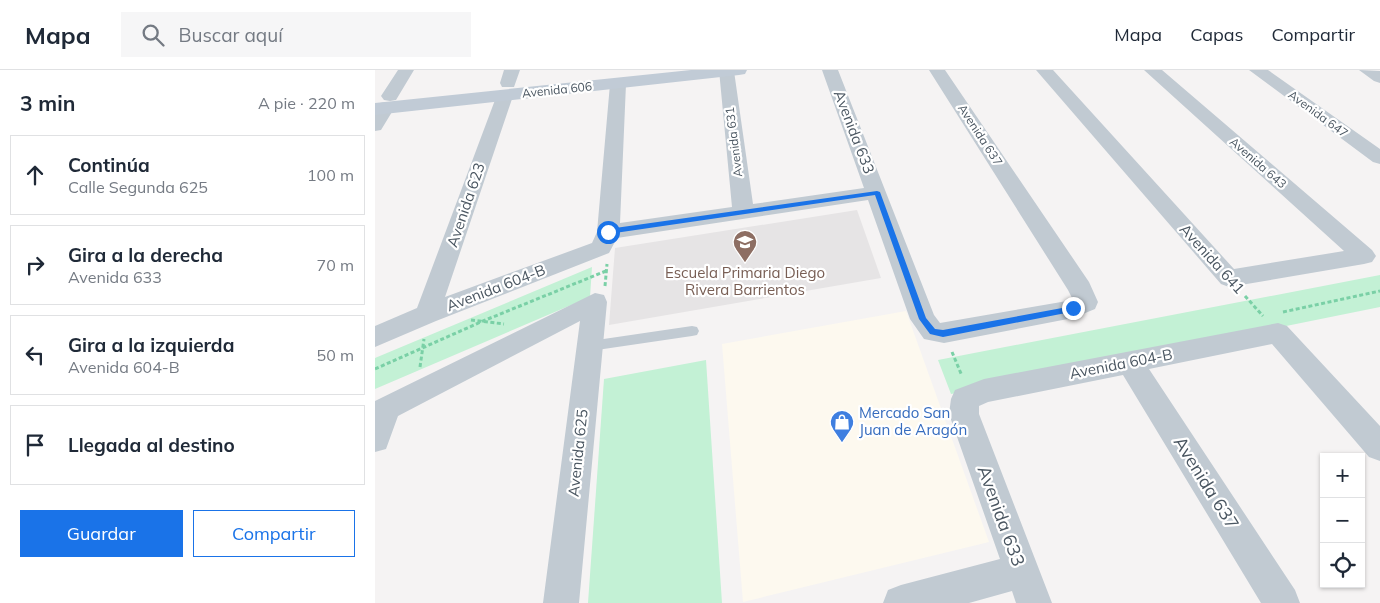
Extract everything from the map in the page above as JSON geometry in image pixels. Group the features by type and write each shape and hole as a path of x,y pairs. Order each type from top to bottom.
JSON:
{"street":[{"path":"375,126 382,102 406,70"},
{"name":"Avenida 633","path":"830,70 923,319 938,333"},
{"name":"Avenida 637","path":"937,70 1080,288 1086,302 1073,308 938,333"},
{"name":"Avenida 641","path":"1044,70 1229,278"},
{"name":"Avenida 643","path":"1152,70 1364,256 1229,278"},
{"name":"Avenida 647","path":"1257,70 1380,158"},
{"path":"1367,70 1380,78"},
{"name":"Avenida 606","path":"382,102 508,83 619,74 733,71"},
{"name":"Avenida 631","path":"733,71 743,212"},
{"path":"605,251 619,74"},
{"name":"Avenida 623","path":"427,314 508,83"},
{"name":"Avenida 604-B","path":"375,337 427,314 605,251 743,212 877,192"},
{"path":"375,439 386,408 595,302"},
{"name":"Avenida 625","path":"561,603 595,302"},
{"path":"1278,333 1380,447"},
{"name":"Avenida 604-B","path":"967,398 984,391 1278,333"},
{"name":"Avenida 637","path":"1131,362 1282,603"},
{"name":"Avenida 633","path":"967,398 964,414 1034,603"},
{"path":"901,603 1021,571"}],"lane":[{"path":"590,346 692,331"}],"path":[{"path":"375,369 483,321 605,251 605,290 595,302"},
{"name":"Avenida 641","path":"1229,278 1278,333"},
{"path":"417,393 427,314 542,329"},
{"path":"938,333 967,398"}],"shaded area":[{"name":"Escuela Primaria Diego Rivera Barrientos","path":"857,210 881,278 609,325 615,248"},
{"name":"Mercado San Juan de Aragón","path":"906,311 989,542 743,602 722,344"}],"green space":[{"path":"592,267 590,297 375,389 375,358"},
{"path":"1380,275 1380,307 951,394 938,360"},
{"path":"706,360 722,603 588,603 604,379"}],"place":[{"name":"Escuela Primaria Diego Rivera Barrientos","path":"745,263"},
{"name":"Mercado San Juan de Aragón","path":"842,443"}],"route":[{"path":"608,232 877,192 923,319 933,332 943,333 1073,308"}]}
